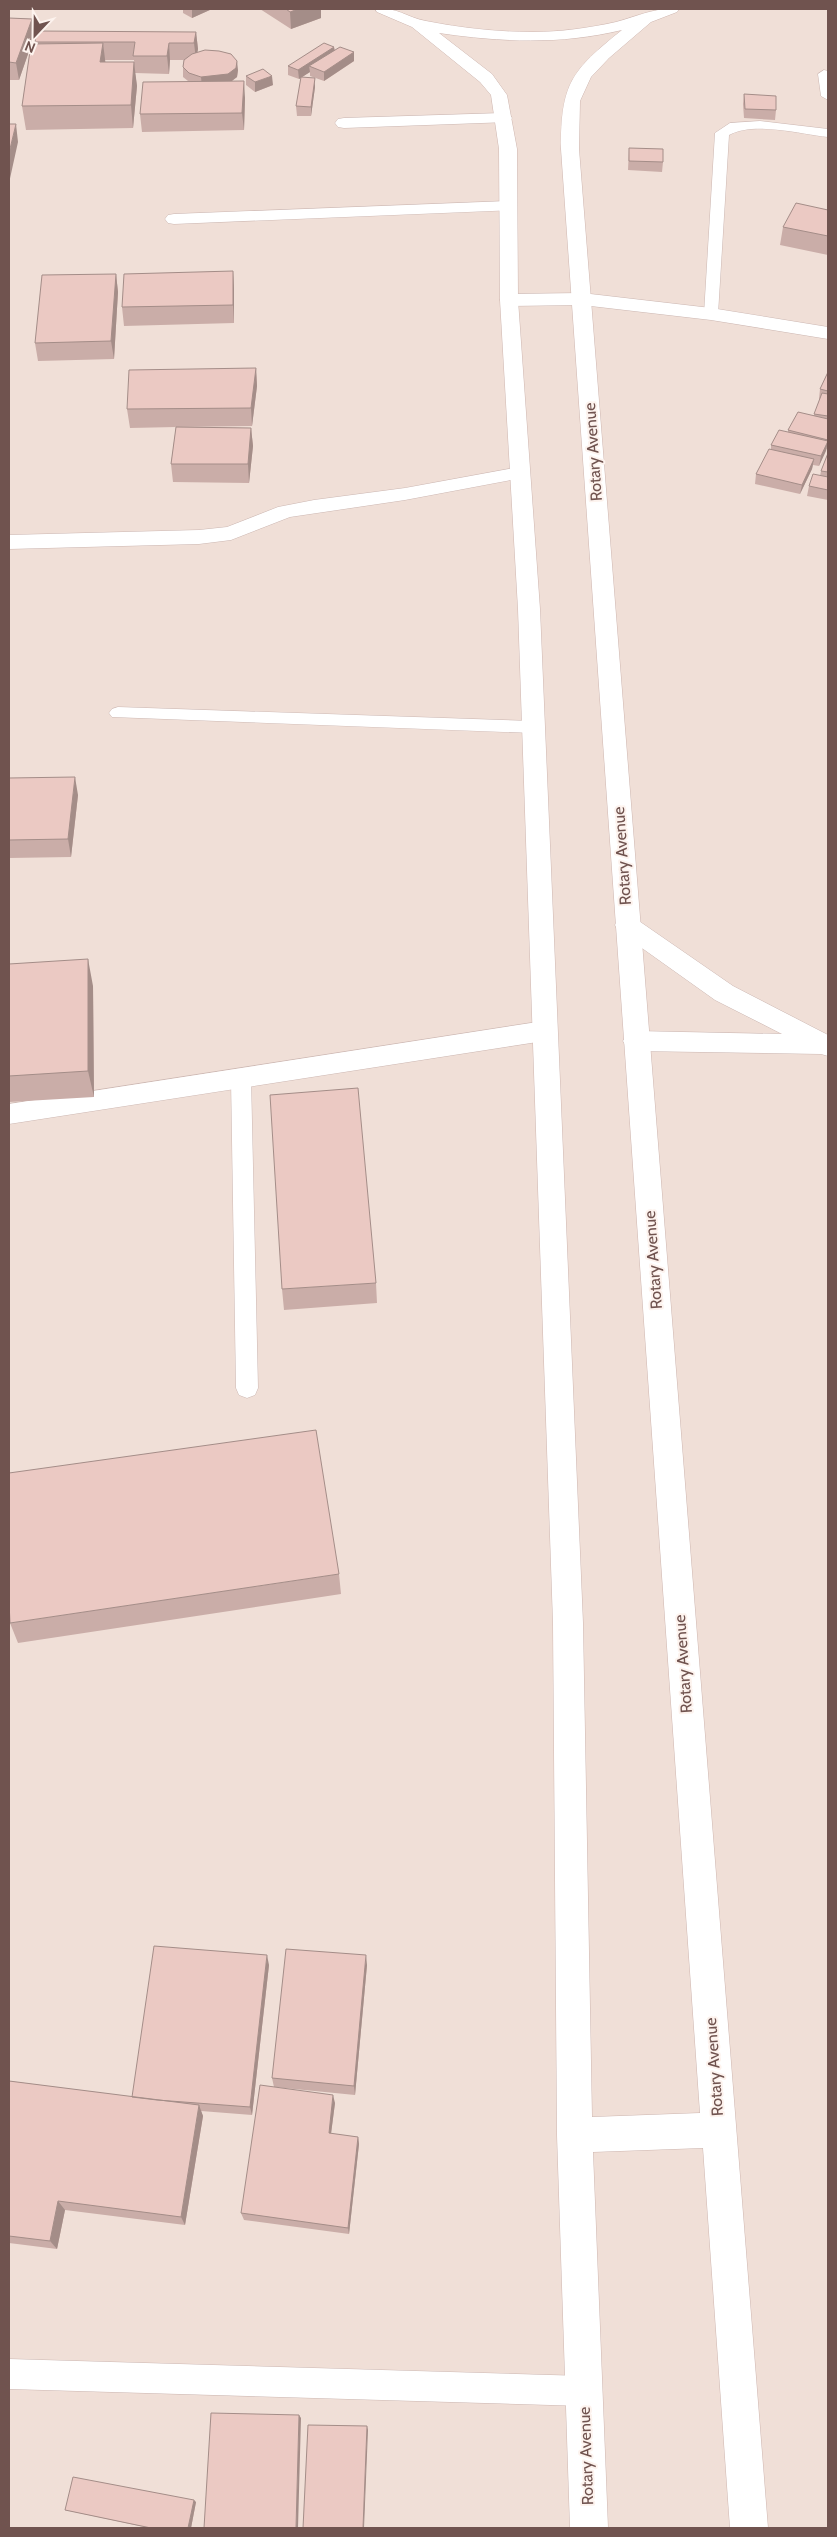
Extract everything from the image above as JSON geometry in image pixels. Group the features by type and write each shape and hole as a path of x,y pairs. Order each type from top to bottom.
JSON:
{"main road":[{"path":"383,9 418,24 482,35 538,37 587,32 644,20 671,9"},
{"name":"Rotary Avenue","path":"644,20 603,54 583,77 573,94 570,112 570,149 749,2528"},
{"name":"Rotary Avenue","path":"418,24 486,78 498,95 508,149 509,300 529,609 568,1623 575,2135 588,2528"},
{"path":"344,123 503,118"},
{"path":"174,219 508,206"},
{"path":"509,300 582,299 711,314 828,333"},
{"path":"9,542 199,537 231,533 285,512 314,506 405,494 520,473"},
{"path":"627,925 724,993 827,1046"},
{"path":"9,1114 544,1031"},
{"path":"636,1041 712,1041 827,1046"},
{"path":"575,2135 719,2130"}],"lane":[{"path":"824,74 828,96"},
{"path":"711,314 722,134 735,126 760,125 828,133"},
{"path":"118,713 533,728"},
{"path":"241,1078 247,1388"},
{"path":"9,2374 584,2391"}],"shaded area":[{"path":"9,9 828,9 828,2528 9,2528"}],"building":[{"path":"286,9 298,9 290,12"},
{"path":"9,18 32,19 16,63 9,62"},
{"path":"37,31 196,32 194,43 169,43 167,56 133,56 135,42 35,42"},
{"path":"103,43 100,62 134,62 131,105 22,106 31,44"},
{"path":"324,43 334,47 298,70 288,66"},
{"path":"340,47 354,52 324,72 309,66"},
{"path":"205,50 231,54 237,61 236,68 228,74 201,77 189,73 183,67 184,60 192,54"},
{"path":"263,69 272,76 255,82 246,76"},
{"path":"301,77 315,78 311,107 296,106"},
{"path":"244,81 242,113 140,114 143,82"},
{"path":"744,94 776,96 776,110 745,109"},
{"path":"9,124 16,124 9,153"},
{"path":"629,148 663,149 663,162 629,161"},
{"path":"796,203 828,210 828,236 783,227"},
{"path":"233,271 233,305 122,307 124,274"},
{"path":"116,274 111,341 35,343 42,275"},
{"path":"256,368 251,408 127,409 129,370"},
{"path":"828,372 828,391 820,389"},
{"path":"822,393 828,394 828,416 814,414"},
{"path":"798,412 828,419 828,440 788,430"},
{"path":"176,427 251,428 248,464 171,464"},
{"path":"779,430 828,441 821,456 771,445"},
{"path":"769,449 814,459 802,485 756,474"},
{"path":"828,453 828,472 821,471"},
{"path":"813,474 828,477 828,490 809,486"},
{"path":"75,777 68,839 9,840 9,778"},
{"path":"88,959 88,1071 9,1076 9,964"},
{"path":"358,1088 376,1283 282,1289 270,1095"},
{"path":"316,1430 339,1574 10,1623 9,1473"},
{"path":"154,1946 267,1955 250,2107 132,2097"},
{"path":"286,1949 366,1955 354,2086 272,2078"},
{"path":"9,2081 199,2105 181,2217 58,2201 50,2241 9,2236"},
{"path":"260,2085 333,2095 329,2133 358,2137 348,2228 241,2213"},
{"path":"211,2413 299,2415 296,2528 204,2528"},
{"path":"308,2425 367,2426 363,2528 303,2528"},
{"path":"73,2477 194,2500 188,2528 151,2528 65,2510"}]}
